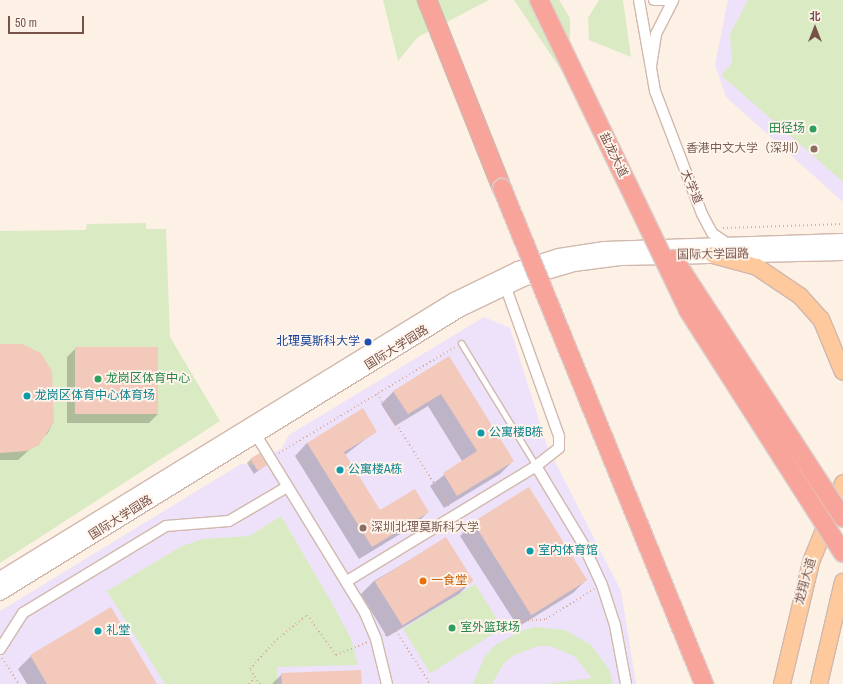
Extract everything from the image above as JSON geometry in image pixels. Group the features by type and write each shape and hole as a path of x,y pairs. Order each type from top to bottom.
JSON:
{"highway":[{"path":"427,0 704,684"},
{"name":"盐龙大道","path":"539,0 688,310 843,553"},
{"path":"622,174 727,344 843,518"}],"main road":[{"path":"713,255 757,267 800,296 821,319 843,372"},
{"name":"龙翔大道","path":"782,684 811,562 843,482"},
{"path":"819,684 843,582"}],"street":[{"name":"大学道","path":"638,0 652,80 686,179 709,228 725,242"},
{"path":"654,0 668,0"},
{"name":"大学道","path":"652,80 656,34 673,0"},
{"name":"国际大学园路","path":"0,593 454,300 579,252 725,242 843,241"},
{"name":"国际大学园路","path":"504,281 574,264 713,255 843,253"},
{"path":"347,581 536,466 555,453 561,442 504,281"},
{"path":"253,430 347,581 376,639 387,684"},
{"name":"国际大学园路","path":"2,574 253,430"},
{"path":"536,466 582,544 602,585 615,625 626,684"},
{"path":"0,649 23,613 166,526 229,521 287,486"}],"lane":[{"path":"461,343 536,466"}],"path":[{"path":"709,228 843,224"},
{"path":"270,459 461,343"},
{"path":"377,394 448,506 456,514 459,524 520,621 546,619 602,585"},
{"path":"260,684 250,669 274,642 307,615 336,655 396,631 430,684"},
{"path":"0,654 19,684"},
{"path":"249,684 256,677"}],"shaded area":[{"name":"田径场","path":"728,0 843,0 843,202 726,97 715,65"},
{"name":"深圳北理莫斯科大学","path":"484,317 510,328 547,446 621,591 636,684 0,684 0,611 241,464 254,465 282,448 289,435"}],"green space":[{"path":"383,0 489,0 418,37 398,61"},
{"path":"514,0 559,0 570,18 570,37 561,70"},
{"path":"599,0 623,0 631,57 589,40 588,18"},
{"name":"田径场","path":"748,0 843,0 843,182 721,75 732,63 730,34"},
{"name":"龙岗区体育中心","path":"146,223 146,229 166,229 170,337 220,421 0,563 0,231 86,230 87,224"},
{"path":"281,516 332,603 351,639 358,665 277,667 277,684 165,684 107,591 182,546 203,539 249,536"},
{"name":"室外篮球场","path":"475,584 503,628 430,673 403,629"},
{"path":"535,627 565,630 591,645 609,669 613,684 544,684 592,678 574,656 550,646 538,646 514,655 504,663 492,684 473,684 484,658 494,646 520,631"}],"building":[{"name":"龙岗区体育中心体育场","path":"0,344 22,344 41,353 52,371 54,422 39,445 27,451 0,453"},
{"path":"75,347 158,347 158,414 75,414"},
{"name":"公寓楼B栋","path":"449,356 514,461 457,496 443,473 477,451 441,394 408,414 393,391"},
{"name":"公寓楼A栋","path":"363,408 377,432 344,452 380,510 415,489 429,512 372,547 307,443"},
{"path":"260,453 267,465 257,471 250,458"},
{"name":"室内体育馆","path":"529,487 587,580 531,615 473,522"},
{"name":"一食堂","path":"446,537 474,581 402,626 375,582"},
{"name":"礼堂","path":"111,607 157,684 47,684 30,655"},
{"path":"361,670 362,684 282,684 281,673"}],"place":[{"name":"田径场","path":"813,129"},
{"name":"香港中文大学（深圳）","path":"814,149"},
{"name":"北理莫斯科大学","path":"368,342"},
{"name":"龙岗区体育中心","path":"98,379"},
{"name":"龙岗区体育中心体育场","path":"27,396"},
{"name":"公寓楼B栋","path":"481,433"},
{"name":"公寓楼A栋","path":"340,470"},
{"name":"深圳北理莫斯科大学","path":"363,528"},
{"name":"室内体育馆","path":"530,551"},
{"name":"一食堂","path":"423,581"},
{"name":"室外篮球场","path":"452,628"},
{"name":"礼堂","path":"98,631"}]}
